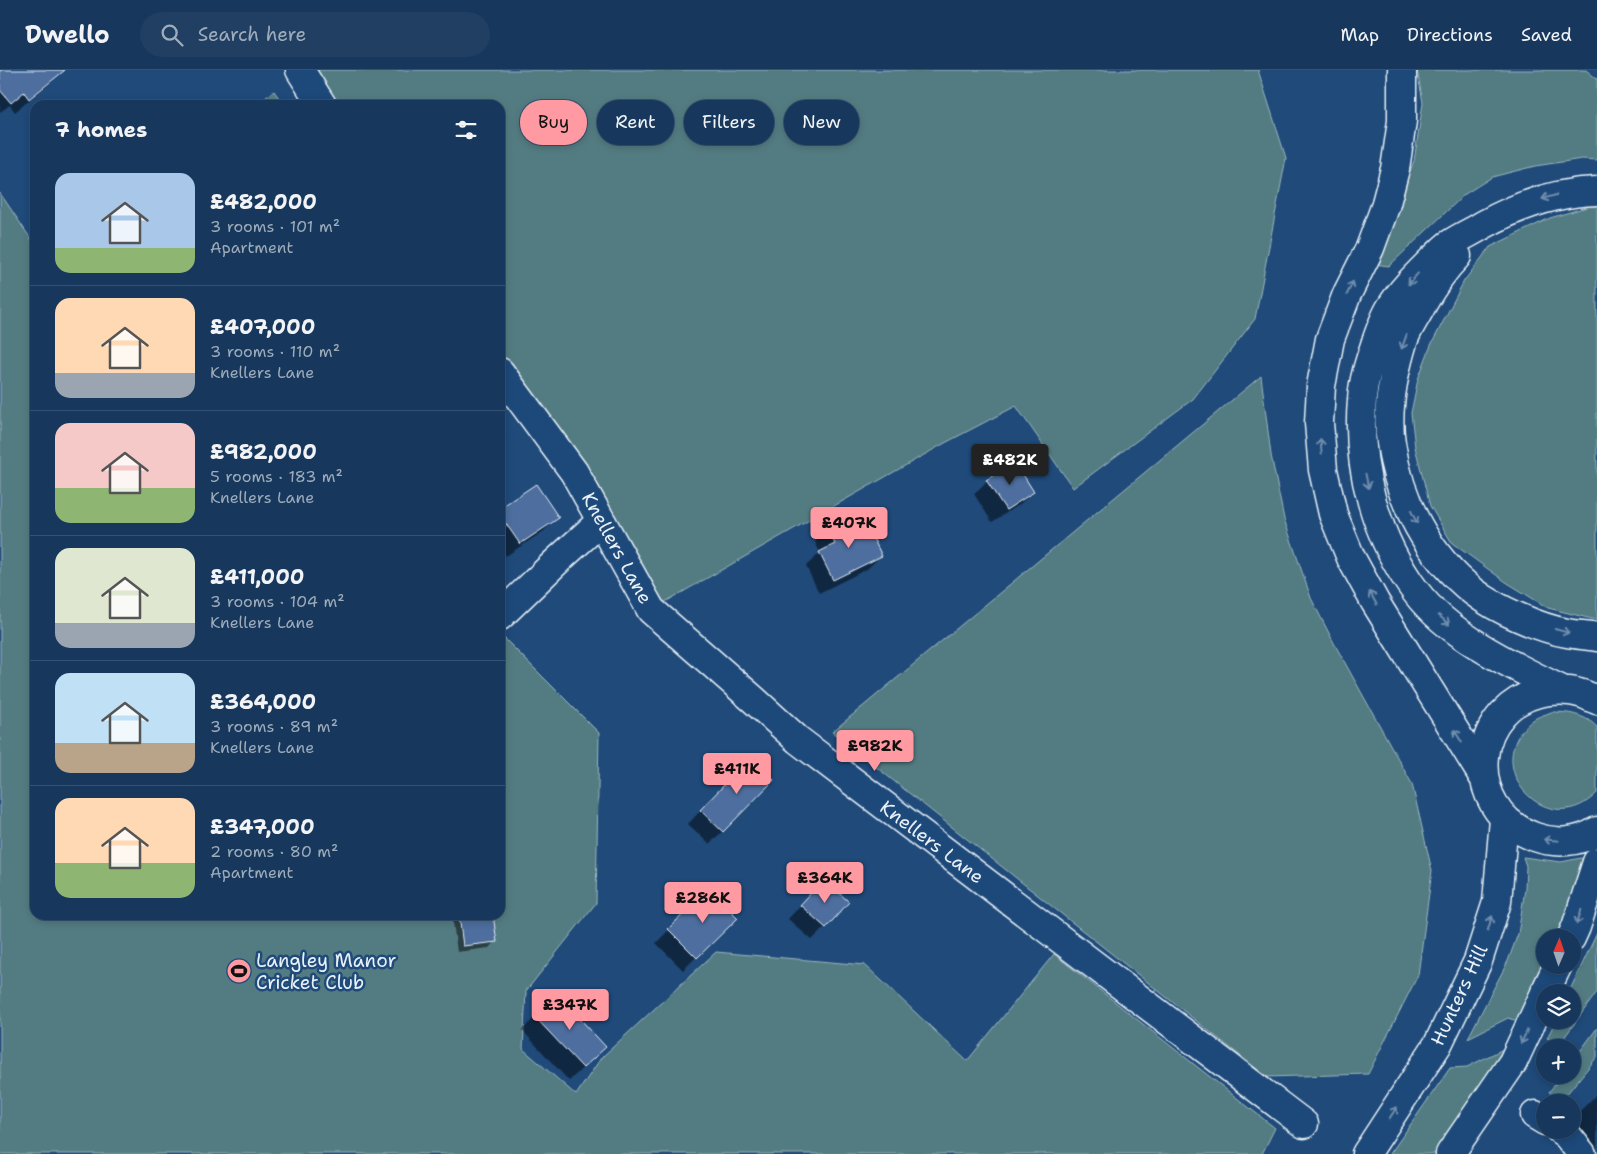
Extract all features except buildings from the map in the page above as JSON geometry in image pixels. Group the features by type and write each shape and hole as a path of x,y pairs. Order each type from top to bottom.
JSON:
{"main road":[{"path":"300,70 319,100"},
{"path":"1402,70 1402,121 1395,169 1385,208 1370,248 1347,294 1330,339 1320,386 1319,423 1323,470 1333,514 1351,558 1375,602 1484,778 1491,800 1504,819 1523,833 1545,840 1568,841 1591,835 1597,831"},
{"path":"1584,692 1527,673 1471,641 1444,621 1417,593 1387,543 1375,512 1366,476 1360,437 1366,371 1377,338 1390,308 1414,277 1449,245 1512,210 1549,197 1580,192 1597,192"},
{"path":"1494,219 1453,260 1434,284 1404,340 1390,401 1390,442 1398,478 1412,515 1428,545 1474,592 1499,608 1528,621 1566,633 1597,637"},
{"name":"Knellers Lane","path":"505,379 574,472 651,610 798,740 1304,1124"},
{"path":"505,611 601,521"},
{"path":"1484,778 1483,756 1490,734 1502,715 1519,701 1539,692 1584,692"},
{"name":"Hunters Hill","path":"1366,1154 1438,1044 1478,961 1497,902 1504,819"},
{"path":"1576,929 1597,862"},
{"path":"1451,1154 1513,1062 1536,1012"},
{"path":"1570,1139 1582,1154"}],"green space":[{"path":"300,70 1258,70 1286,158 1255,319 1193,399 1073,488 1016,406 945,443 651,610 505,380 505,100 319,100"},
{"path":"1417,70 1586,70 1597,79 1597,160 1582,159 1535,166 1492,177 1465,194 1389,266 1374,264 1414,161 1423,103"},
{"path":"274,91 280,100 262,100"},
{"path":"0,193 30,238 30,920 505,920 505,639 599,733 596,903 526,991 523,1049 576,1095 601,1058 716,952 865,965 967,1061 1054,954 1275,1128 1262,1154 0,1154"},
{"path":"1590,206 1597,206 1597,619 1548,608 1506,582 1452,543 1430,506 1415,447 1411,413 1418,379 1431,345 1464,281 1490,247 1550,218"},
{"path":"1261,376 1271,455 1284,519 1311,598 1412,784 1432,871 1418,975 1368,1074 1267,1077 832,732"},
{"path":"1551,712 1576,715 1587,719 1597,727 1597,793 1578,806 1558,809 1540,804 1525,792 1515,776 1512,757 1517,738 1533,720"},
{"path":"1523,857 1561,862 1581,858 1587,861 1565,929 1536,929 1536,974 1541,974 1518,1021 1508,1018 1468,1038 1508,961 1518,934 1525,889 1526,866"},
{"path":"1597,933 1597,992 1581,1014 1581,984 1573,984 1578,974 1581,974 1581,967"},
{"path":"1597,1028 1597,1057 1581,1077 1581,1050"},
{"path":"1552,1029 1570,1029 1563,1039 1547,1038"},
{"path":"1503,1049 1455,1131 1438,1154 1390,1154 1450,1068 1467,1067"},
{"path":"1555,1084 1575,1084 1567,1094 1552,1094 1549,1092"}],"place":[{"name":"Langley Manor Cricket Club","path":"239,971"}]}
